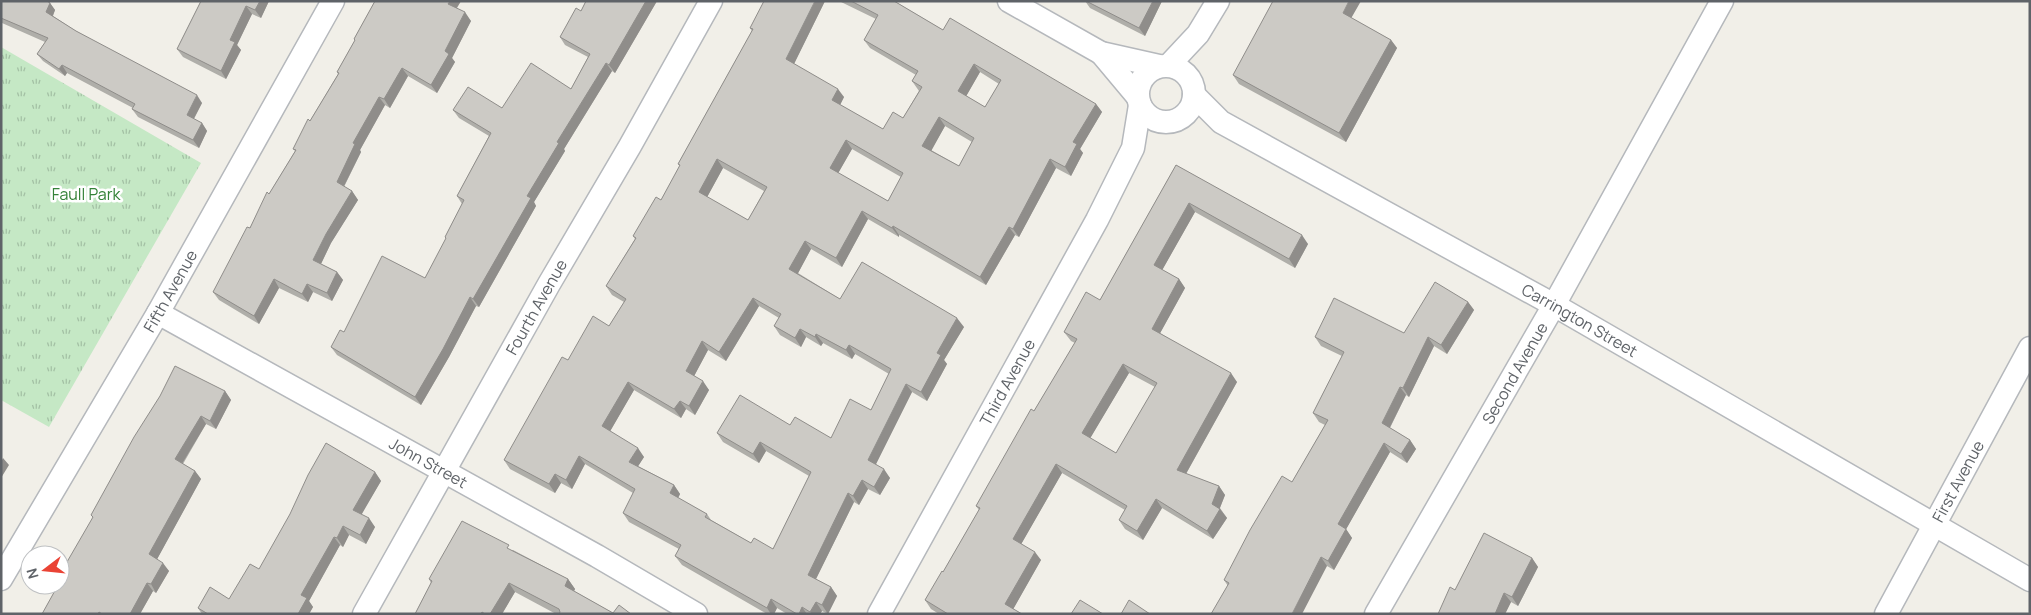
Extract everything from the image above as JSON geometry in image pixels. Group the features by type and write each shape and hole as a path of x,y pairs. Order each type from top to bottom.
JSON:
{"street":[{"name":"Fifth Avenue","path":"1,579 158,313 333,1"},
{"name":"Fourth Avenue","path":"364,614 549,284 630,146 711,1"},
{"path":"1009,1 1101,53 1177,75 1192,104 1186,113 1170,120 1152,119 1101,53"},
{"path":"1177,75 1198,34 1218,1"},
{"name":"Second Avenue","path":"1376,614 1554,305 1722,1"},
{"path":"1138,100 1141,80 1151,69 1177,75"},
{"name":"Carrington Street","path":"1177,75 1220,122 1554,305 2030,580"},
{"name":"Third Avenue","path":"879,614 1097,220 1133,148 1138,100"},
{"name":"Carrington Street","path":"1170,120 1220,122"},
{"name":"Third Avenue","path":"1133,148 1170,120"},
{"name":"John Street","path":"158,313 445,471 696,614"},
{"name":"First Avenue","path":"1886,614 2030,348"}],"green space":[{"name":"Faull Park","path":"1,47 201,163 49,427 1,400"}],"building":[{"path":"2,1 47,1 50,3 46,12 76,31 197,95 187,115 202,123 193,140 132,109 135,104 62,65 59,69 37,54 48,38 1,18"},
{"path":"201,1 260,1 255,10 246,6 230,40 235,42 221,71 177,49"},
{"path":"375,1 450,1 448,4 465,12 445,51 449,54 431,85 402,68 384,99 379,97 353,143 355,144 337,182 352,191 313,260 337,272 327,293 307,284 302,294 274,279 254,316 213,292 247,227 250,228 267,192 269,194 296,150 293,149 308,119 310,121 339,73 337,72"},
{"path":"586,1 646,1 609,65 606,63 557,142 559,143 527,196 531,198 473,299 470,297 415,397 331,347 340,330 344,332 382,256 425,278 464,200 457,196 491,133 453,110 468,87 502,108 531,63 571,89 590,54 560,37 576,8 581,11"},
{"path":"764,1 815,1 786,59 838,89 832,100 883,129 893,112 903,118 922,87 912,81 918,71 864,40 878,15 851,1 894,1 943,30 950,18 1096,104 1073,142 1077,144 1065,167 1050,159 1013,229 1009,227 980,277 893,226 892,228 862,211 836,258 805,241 789,269 840,299 862,262 957,318 937,353 941,355 921,392 906,384 868,460 884,469 874,487 862,480 853,496 848,493 808,575 831,587 822,605 816,602 810,612 802,607 799,614 771,599 767,608 675,556 681,545 623,513 635,489 579,456 566,480 555,474 549,484 504,460 562,357 568,360 593,316 609,326 626,299 606,286 636,238 633,236 656,197 661,200 680,165 678,164 753,29 750,28","holes":["974,64 1001,80 985,107 958,91","939,117 974,138 959,166 922,146","846,140 903,173 888,201 830,168","717,159 767,187 748,220 699,192","753,298 781,314 774,326 795,338 800,329 815,337 816,334 846,350 849,345 891,369 871,410 850,399 831,438 795,417 790,425 740,395 717,433 753,454 760,442 811,472 773,549 754,538 751,543 705,517 707,514 670,493 674,485 629,462 638,448 602,426 628,382 674,409 680,401 689,406 703,381 686,371 702,341 719,352"]},
{"path":"1086,1 1153,1 1139,28"},
{"path":"1273,1 1349,1 1343,13 1391,40 1339,133 1233,75"},
{"path":"1176,165 1302,235 1289,259 1189,203 1154,265 1179,279 1152,329 1231,373 1177,470 1219,486 1212,504 1220,509 1207,531 1156,499 1137,531 1119,520 1127,506 1056,464 1013,539 1035,552 1005,604 1022,614 948,614 925,600 980,508 976,506 1031,409 1034,411 1077,339 1064,332 1086,292 1100,300","holes":["1123,364 1157,383 1116,453 1082,433"]},
{"path":"1435,282 1468,302 1441,345 1428,337 1403,388 1400,387 1382,423 1410,440 1401,454 1384,443 1338,524 1346,529 1328,561 1321,557 1292,614 1211,614 1229,583 1224,580 1250,530 1282,476 1292,482 1328,420 1313,413 1344,352 1315,337 1334,298 1404,333"},
{"path":"175,366 225,391 210,421 201,416 175,459 195,471 149,554 163,563 151,584 147,583 130,614 102,614 99,612 98,614 42,614 53,595 70,595 70,557 93,517 91,515 134,437 160,396"},
{"path":"326,443 375,472 353,510 369,518 360,535 343,526 337,538 334,537 301,595 307,598 298,614 208,614 198,608 210,587 229,599 250,564 259,569 290,514 308,475"},
{"path":"462,521 509,545 507,548 568,579 565,586 613,613 619,605 631,614 559,614 559,609 509,583 490,614 482,612 481,614 415,614 432,581 429,579"},
{"path":"1484,533 1532,558 1512,597 1504,593 1495,614 1438,614 1450,587 1455,590"},
{"path":"1080,600 1103,614 1071,614"},
{"path":"1129,600 1150,614 1121,614"}]}
